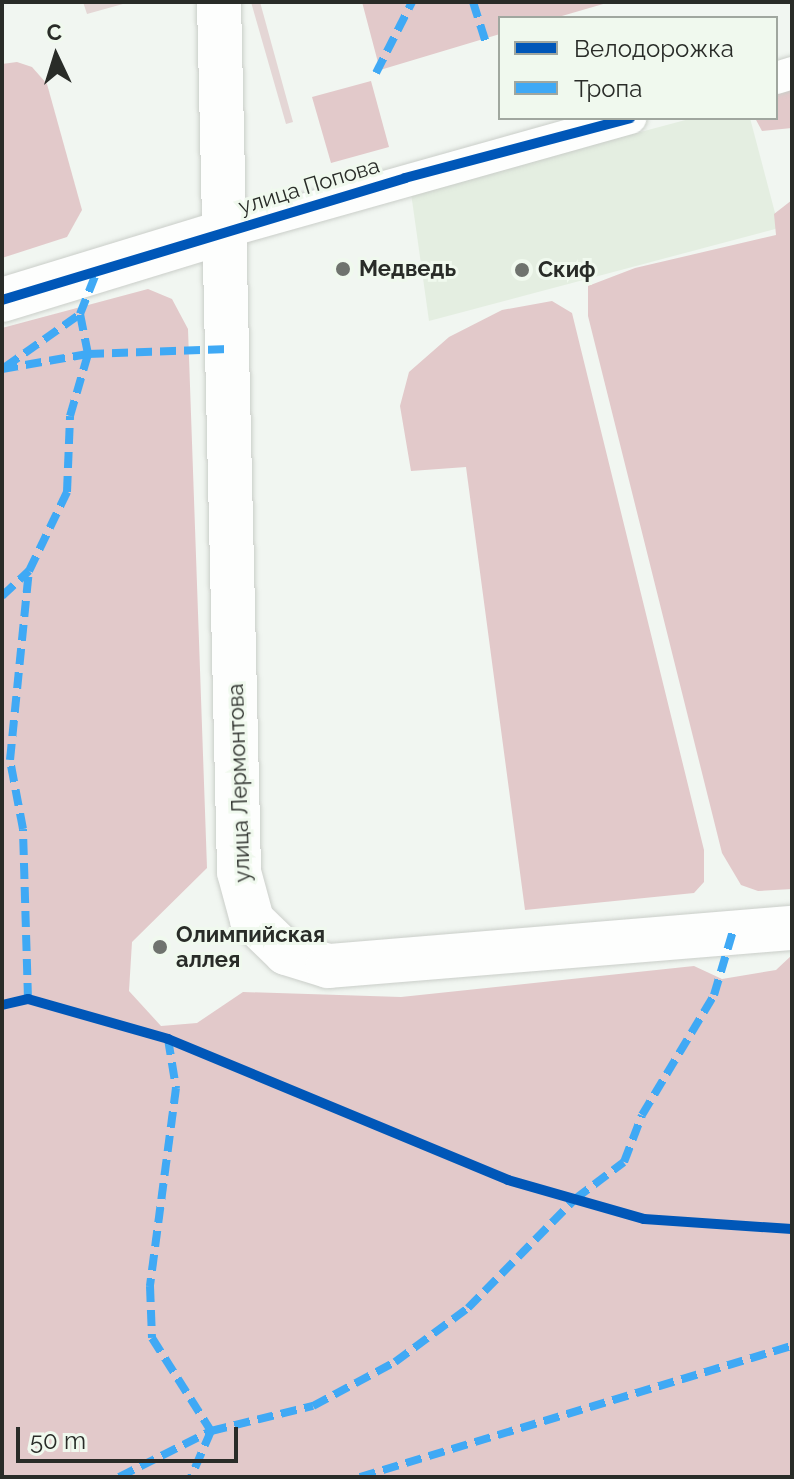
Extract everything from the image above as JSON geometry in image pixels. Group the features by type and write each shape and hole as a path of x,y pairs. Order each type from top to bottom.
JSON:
{"main road":[{"name":"улица Лермонтова","path":"219,2 228,231 239,872 252,920 286,953 328,966 792,928"},
{"name":"улица Попова","path":"2,300 228,231"}],"street":[{"name":"улица Попова","path":"228,231 623,120"}],"shaded area":[{"path":"83,2 130,2 87,14"},
{"path":"251,2 260,2 293,122 286,124"},
{"path":"362,2 610,2 562,16 498,16 498,35 380,70"},
{"path":"17,62 32,67 47,84 82,210 67,237 2,258 2,64"},
{"path":"371,81 389,147 331,163 312,97"},
{"path":"792,83 792,128 762,131 756,120 778,120 778,86"},
{"path":"685,120 751,120 779,228 429,321 411,193"},
{"path":"792,200 792,889 758,891 741,885 722,853 588,316 588,286 635,268 776,235 774,214"},
{"path":"148,289 172,299 188,329 207,868 132,942 129,991 161,1026 197,1023 243,992 401,997 694,966 722,979 776,970 792,955 792,1477 2,1477 2,328"},
{"path":"552,301 572,313 704,850 704,882 694,893 525,910 466,467 411,471 400,406 409,372 449,337 502,310"}],"marked path":[{"path":"376,73 412,2"},
{"path":"473,2 486,43"},
{"path":"28,999 23,829 10,760 29,571 67,492 70,416 88,354 80,314 97,271"},
{"path":"5,367 80,314"},
{"path":"2,369 88,354 229,349"},
{"path":"2,596 29,571"},
{"path":"119,1477 211,1431 313,1406 395,1362 468,1308 575,1199 624,1162 642,1115 714,995 733,931"},
{"path":"168,1039 176,1088 150,1286 152,1338 211,1431 191,1477"},
{"path":"360,1477 792,1346"}],"cycle path":[{"path":"2,300 405,178 622,120"},
{"path":"2,1005 28,999 168,1039 508,1180 644,1219 792,1229"}],"place":[{"name":"Медведь","path":"343,269"},
{"name":"Скиф","path":"522,270"},
{"name":"Олимпийская аллея","path":"160,947"}]}
